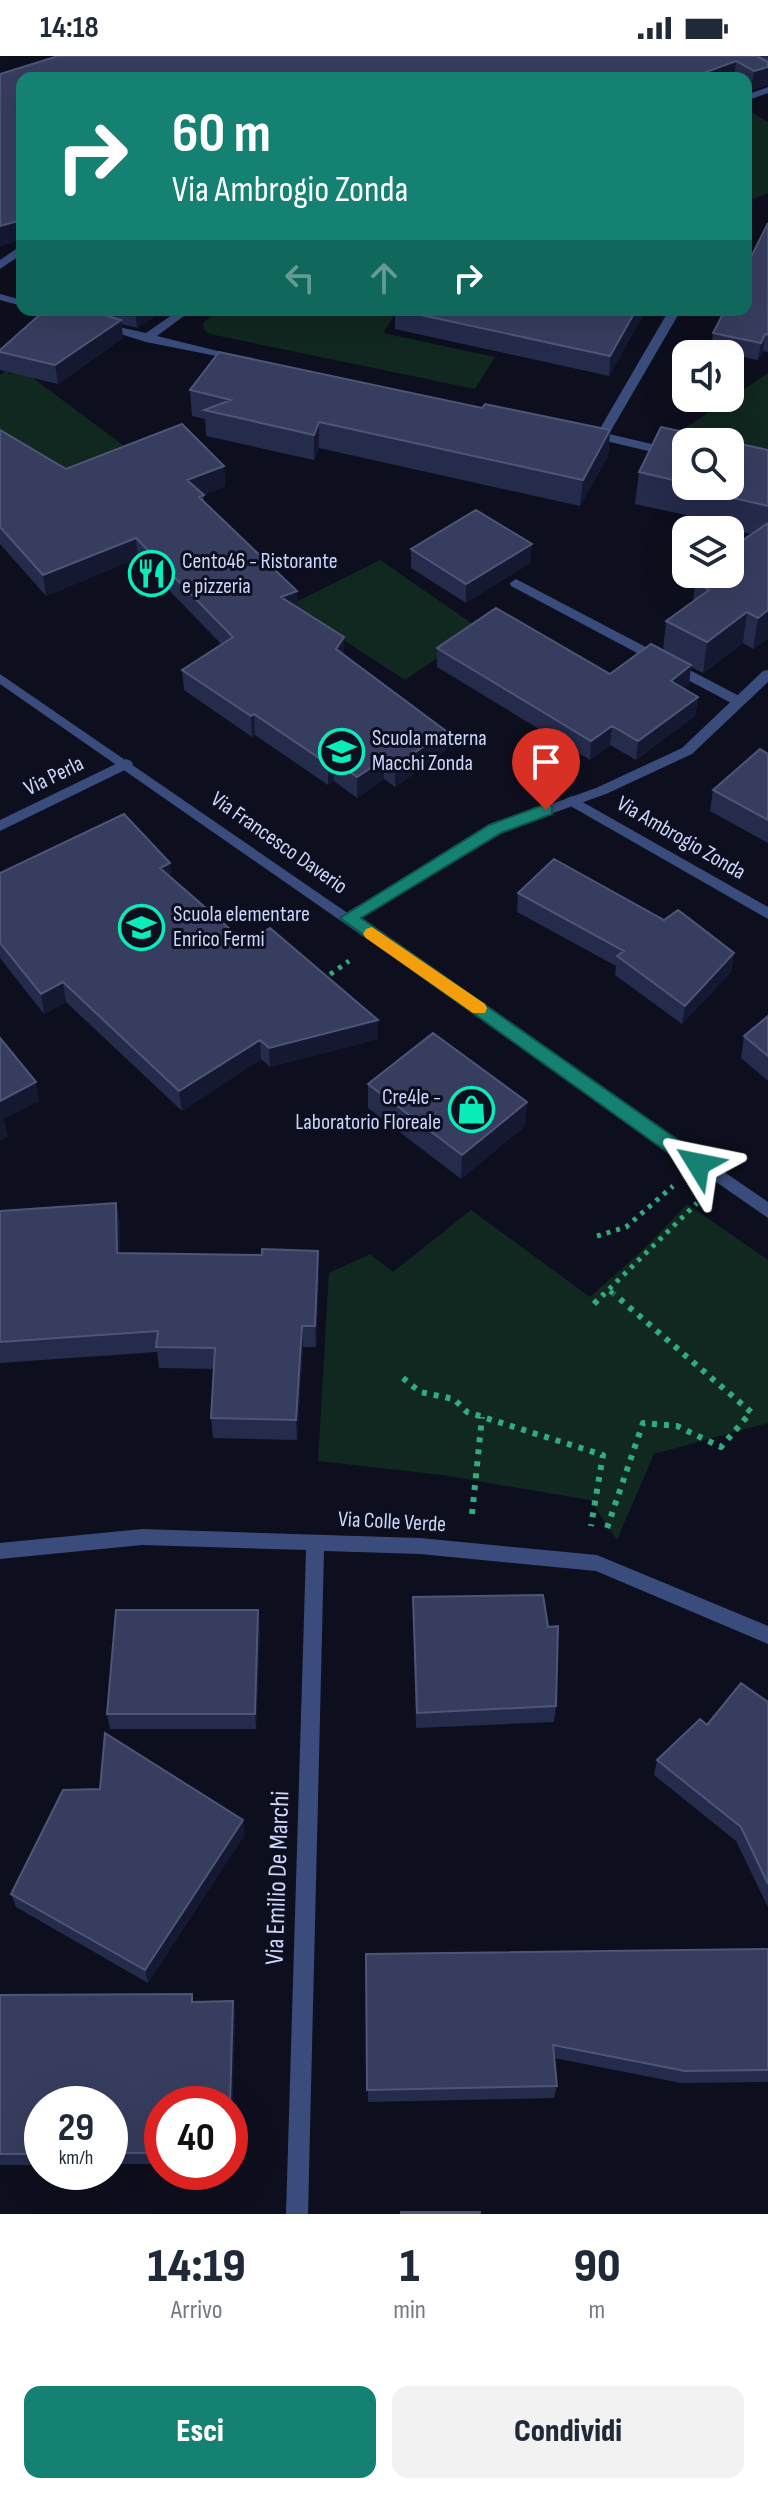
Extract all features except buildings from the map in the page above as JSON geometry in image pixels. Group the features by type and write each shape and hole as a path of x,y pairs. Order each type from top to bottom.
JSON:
{"street":[{"path":"0,266 16,253"},
{"path":"146,339 178,316"},
{"path":"602,435 671,316"},
{"path":"89,322 146,339 251,362"},
{"path":"571,429 672,452"},
{"path":"516,583 740,702"},
{"name":"Via Ambrogio Zonda","path":"349,918 495,829 601,791 687,751 768,674"},
{"name":"Via Francesco Daverio","path":"0,678 768,1211"},
{"name":"Via Perla","path":"0,826 126,764"},
{"name":"Via Ambrogio Zonda","path":"572,801 768,914"},
{"name":"Via Colle Verde","path":"0,1551 142,1537 468,1551 597,1563 687,1598 768,1635"},
{"name":"Via Emilio De Marchi","path":"297,2214 315,1543"}],"path":[{"path":"309,975 319,983 349,961"},
{"path":"597,1236 626,1227 698,1164"},
{"path":"594,1304 720,1179"},
{"path":"610,1291 751,1412 721,1447 677,1426 643,1423 612,1511"},
{"path":"403,1378 420,1392 454,1399 467,1412 603,1455 585,1562"},
{"path":"468,1551 482,1417"}],"green space":[{"path":"752,113 768,122 768,193 754,199"},
{"path":"212,316 393,316 383,333 495,357 475,389 210,334 204,330 203,323"},
{"path":"21,369 128,449 45,494 0,449 0,375"},
{"path":"768,373 768,458 744,449 744,428 685,428 709,412 744,412 744,389"},
{"path":"380,560 480,629 405,680 290,605"},
{"path":"687,1204 768,1260 768,1423 654,1454 617,1540 590,1500 442,1475 318,1461 329,1273 370,1254 393,1272 471,1210 590,1297 646,1247"}],"slow traffic":[{"path":"372,934 479,1008"}],"place":[{"name":"Cento46 - Ristorante e pizzeria","path":"151,574"},
{"name":"Scuola materna Macchi Zonda","path":"341,751"},
{"name":"Scuola elementare Enrico Fermi","path":"142,927"},
{"name":"Cre4le - Laboratorio Floreale","path":"472,1110"}],"route":[{"path":"546,810 495,829 349,918 698,1164"}]}
